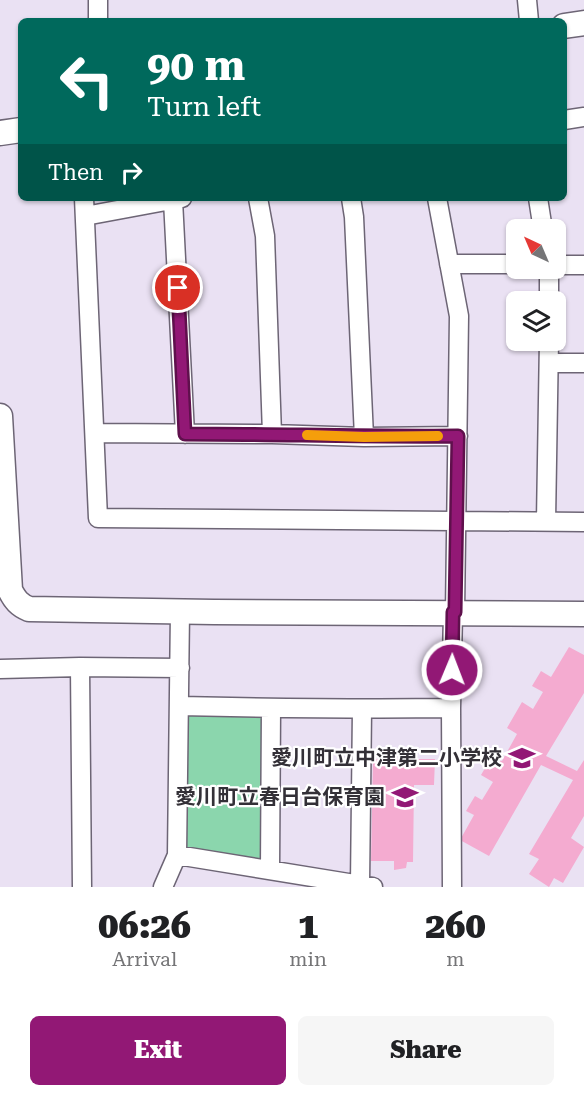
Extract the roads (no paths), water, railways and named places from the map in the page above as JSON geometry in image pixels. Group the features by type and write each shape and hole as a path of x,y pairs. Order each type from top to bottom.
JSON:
{"street":[{"path":"98,0 98,18"},
{"path":"527,0 529,18"},
{"path":"567,25 584,22"},
{"path":"567,120 584,117"},
{"path":"0,133 18,130"},
{"path":"154,201 85,207 99,518 584,522"},
{"path":"177,201 185,434"},
{"path":"259,201 265,236 272,434"},
{"path":"351,201 364,437"},
{"path":"438,201 459,316 452,708 452,887"},
{"path":"538,201 541,219"},
{"path":"449,264 506,264"},
{"path":"566,264 584,265"},
{"path":"546,521 549,351"},
{"path":"549,363 584,363"},
{"path":"0,416 4,561 14,599 29,609 584,614"},
{"path":"95,433 458,436"},
{"path":"162,887 177,855 180,611"},
{"path":"80,667 82,887"},
{"path":"0,669 180,668"},
{"path":"180,706 452,708"},
{"path":"270,870 271,708"},
{"path":"177,855 367,886 362,709"}],"place":[{"name":"愛川町立中津第二小学校","path":"522,758"},
{"name":"愛川町立春日台保育園","path":"405,797"}]}
